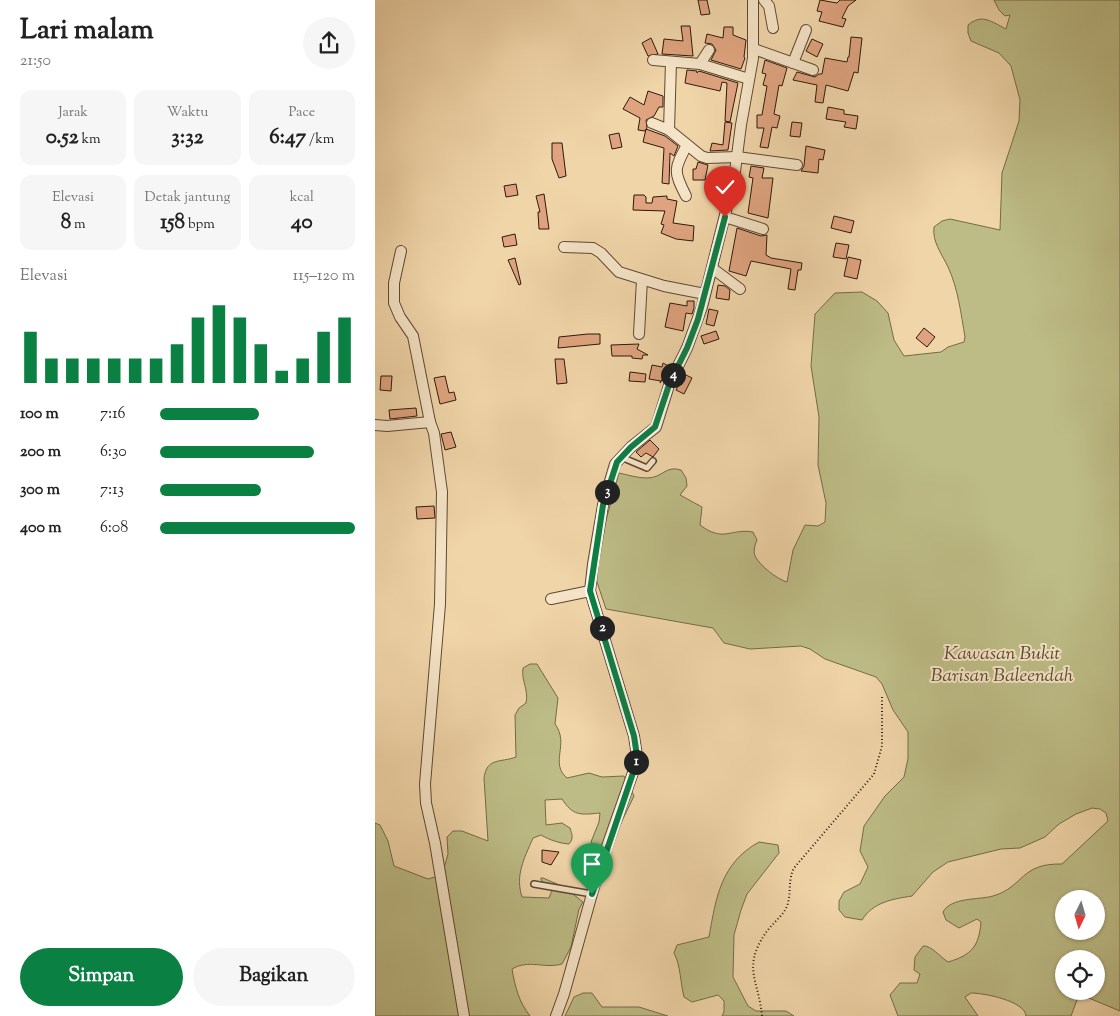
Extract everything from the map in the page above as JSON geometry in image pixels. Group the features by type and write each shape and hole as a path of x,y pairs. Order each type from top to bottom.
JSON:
{"street":[{"path":"556,1016 592,894 635,767 637,756 632,728 590,591 603,505 613,470 621,456 655,427 670,382 687,348 705,294 725,217 737,157 753,49 753,0"},
{"path":"764,0 769,6 773,28"},
{"path":"793,63 806,30"},
{"path":"753,49 813,70"},
{"path":"700,64 709,50"},
{"path":"653,60 700,64 749,79"},
{"path":"669,130 671,62"},
{"path":"652,123 669,130 704,158 737,157 797,165"},
{"path":"686,196 677,178 676,166 687,144"},
{"path":"725,217 763,229"},
{"path":"564,247 593,248 619,272 642,280 705,294"},
{"path":"401,251 394,284 394,304 413,336 430,422 434,433 442,492 440,604 425,784 426,803 435,843 464,1016"},
{"path":"712,268 740,289"},
{"path":"639,334 642,280"},
{"path":"375,425 387,426 430,422"},
{"path":"551,599 590,591"}],"lane":[{"path":"621,456 647,468 653,461"},
{"path":"534,884 592,894"}],"path":[{"path":"762,1016 752,969 755,951 765,933 788,903 790,878 794,868 874,774 882,746 882,697"}],"green space":[{"name":"Kawasan Bukit Barisan Baleendah","path":"994,0 1120,0 1120,1011 1094,1000 1105,1000 1105,950 1055,950 1055,1000 1077,1000 1071,1016 1026,1016 1019,1006 1012,1002 985,994 971,993 965,997 978,1016 898,1016 890,995 900,983 917,983 920,974 914,970 915,957 923,946 932,949 948,962 968,953 976,943 981,922 977,919 959,928 946,920 943,912 947,907 959,901 993,896 1011,887 1030,871 1038,867 1062,864 1108,821 1106,813 1100,809 1092,808 1076,814 1059,824 1045,837 1020,848 1001,849 948,862 933,872 912,896 884,902 872,909 862,920 845,917 839,910 839,901 844,892 860,884 868,867 860,851 864,826 885,796 904,777 908,759 908,732 893,710 882,684 876,677 825,659 810,649 801,646 750,649 724,643 713,628 606,609 595,576 605,524 619,473 647,478 657,476 667,470 676,469 681,470 686,478 687,486 680,495 702,507 700,525 721,534 753,532 757,540 754,552 757,560 769,572 787,582 793,550 805,525 818,526 825,522 826,503 818,465 819,417 811,366 815,314 835,293 862,292 877,301 888,313 894,340 904,356 941,352 948,347 964,342 965,337 957,292 948,267 936,243 934,227 942,221 950,219 1000,230 1002,173 1019,121 1020,100 1011,66 999,53 971,41 968,25 973,21 982,19 992,21 1006,29 1010,15 1005,16 999,10"},
{"path":"530,664 537,664 558,698 555,724 561,739 559,760 562,772 567,778 589,773 602,777 624,776 634,796 611,844 597,848 591,842 599,822 600,813 578,813 570,809 562,799 545,800 546,825 562,823 570,828 572,840 569,844 554,841 541,835 533,838 521,867 520,889 522,897 549,898 552,890 541,880 543,878 564,887 583,902 579,909 571,947 562,964 531,964 512,969 518,994 530,1016 375,1016 375,823 380,825 388,841 394,866 428,879 442,875 448,854 447,837 453,831 462,831 488,841 484,778 491,764 516,757 515,715 519,708 526,703 527,694 523,668"},
{"path":"759,842 778,845 779,853 747,894 741,910 734,935 733,977 748,1006 756,1011 786,1011 794,1016 722,1016 724,1001 718,995 692,1002 684,997 674,953 677,945 709,937 714,908 722,882 736,860 746,850"},
{"path":"583,993 592,993 602,1007 639,1007 668,1016 565,1016 574,997"}],"building":[{"path":"698,0 707,0 710,14 701,15"},
{"path":"820,0 837,3 840,0 856,0 848,6 842,18 846,19 843,27 819,21 822,12 817,11"},
{"path":"681,26 690,26 693,56 662,54 664,39 683,41"},
{"path":"724,27 733,27 733,35 746,40 745,58 741,69 711,60 716,50 712,44 705,43 707,34 723,38"},
{"path":"851,37 862,38 858,73 854,72 848,91 826,85 823,103 815,102 817,85 793,80 797,72 815,77 822,74 825,58 847,62"},
{"path":"651,38 658,54 648,56 642,43"},
{"path":"812,39 823,44 817,57 806,51"},
{"path":"765,60 787,68 782,86 779,85 774,114 780,116 777,128 772,127 768,148 760,147 764,128 757,128 757,115 762,115 767,86 763,85 766,74 762,73"},
{"path":"687,70 697,71 697,73 699,71 738,83 730,122 725,121 727,83 722,82 720,91 685,83"},
{"path":"648,91 663,96 663,107 659,107 654,116 646,120 647,128 645,131 638,130 640,118 623,109 630,97 644,105"},
{"path":"828,107 844,110 844,114 858,116 856,129 844,127 846,122 826,119"},
{"path":"725,122 732,123 728,150 710,151 712,143 723,145"},
{"path":"792,122 802,123 800,137 790,136"},
{"path":"646,129 665,136 678,146 674,156 670,153 669,184 662,183 664,148 643,142"},
{"path":"619,133 622,147 612,149 609,135"},
{"path":"552,143 562,143 566,176 559,178 552,159"},
{"path":"806,146 825,150 823,160 819,159 818,173 801,171 804,166"},
{"path":"698,162 708,165 705,180 693,180 693,169 696,169"},
{"path":"751,166 764,168 762,178 773,178 768,218 748,213 753,178 749,177"},
{"path":"516,184 518,195 506,197 504,186"},
{"path":"544,194 549,229 539,229 538,212 540,212 536,196"},
{"path":"634,195 644,195 646,203 652,203 653,197 667,196 667,199 677,201 673,223 694,226 693,241 676,239 661,233 664,225 661,224 665,211 633,210"},
{"path":"834,216 854,221 851,233 831,228"},
{"path":"737,228 761,236 767,235 766,255 771,258 802,263 801,270 798,270 795,290 788,289 791,269 751,261 746,276 729,271"},
{"path":"515,234 517,245 504,247 502,237"},
{"path":"836,243 849,245 846,259 833,257"},
{"path":"848,257 861,260 857,279 844,276"},
{"path":"515,258 521,284 519,285 508,260"},
{"path":"718,285 725,286 730,290 729,300 716,298"},
{"path":"687,301 694,301 694,308 692,314 686,313 683,331 665,327 670,303 687,306"},
{"path":"709,309 718,311 714,326 706,324"},
{"path":"924,328 935,337 927,347 916,338"},
{"path":"716,331 719,339 704,344 701,336"},
{"path":"600,334 600,344 558,348 559,337"},
{"path":"639,344 637,349 648,355 643,355 642,359 632,358 632,356 612,356 611,345"},
{"path":"555,359 564,359 567,383 557,384"},
{"path":"663,363 670,367 660,383 661,381 649,379 652,365 662,367"},
{"path":"630,372 646,374 645,382 629,381"},
{"path":"684,374 692,378 684,394 676,390"},
{"path":"381,376 392,376 391,391 380,390"},
{"path":"445,376 449,393 454,392 456,400 440,404 434,378"},
{"path":"416,408 417,416 390,419 389,410"},
{"path":"451,432 456,447 445,450 441,434"},
{"path":"650,440 659,449 653,457 646,453 641,457 636,452"},
{"path":"434,506 435,518 417,519 416,507"},
{"path":"542,850 559,852 551,865 542,862"}],"route":[{"path":"592,894 635,767 637,756 634,736 623,697 590,591 603,505 613,470 621,456 654,430 670,382 687,348 698,319 725,217"}]}
